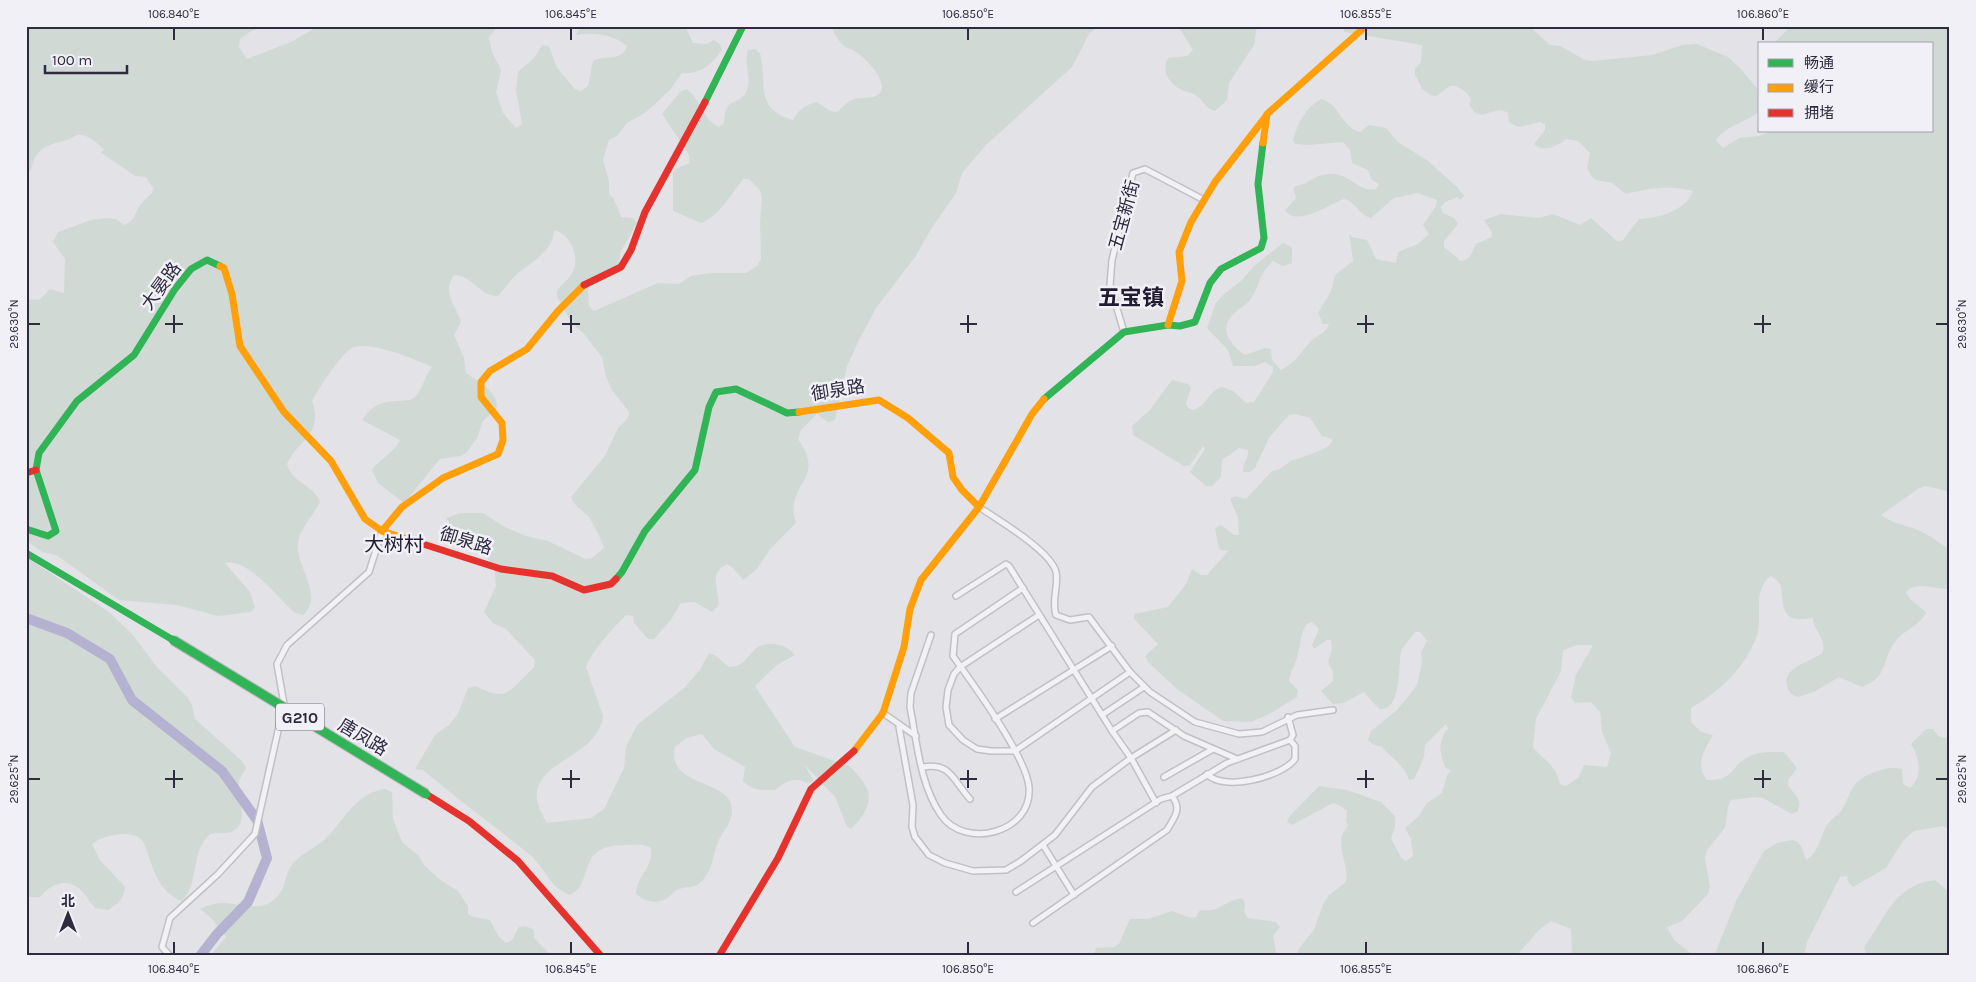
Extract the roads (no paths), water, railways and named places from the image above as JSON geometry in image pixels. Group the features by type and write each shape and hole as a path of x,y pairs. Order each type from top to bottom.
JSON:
{"main road":[{"path":"382,531 402,506 443,478 498,454 504,440 502,423 481,397 480,382 490,371 527,349 558,310 582,286 621,267 631,250 645,212 685,142 743,26"},
{"path":"1168,325 1182,281 1179,252 1191,222 1204,200 1267,114 1340,47 1366,26"},
{"path":"719,956 778,858 811,790 854,752 883,713 904,647 910,609 921,580 979,506 1032,414 1048,395 1124,332 1168,325 1180,326 1195,322 1210,283 1221,270 1261,248 1264,238 1258,184 1267,114"},
{"name":"大晏路","path":"36,470 38,453 77,401 134,355 175,289 191,269 207,260 224,268 232,294 240,346 284,412 331,460 365,519 382,531"},
{"name":"御泉路","path":"382,531 501,568 552,576 584,590 611,584 622,572 645,531 670,503 695,470 709,408 716,392 736,389 787,413 818,411 879,400 908,418 949,453 956,485 979,506"},
{"path":"26,473 36,470 56,531 48,536 26,530"},
{"name":"唐凤路","path":"26,553 426,794 482,831 518,861 601,956"}],"street":[{"name":"五宝新街","path":"1124,332 1110,285 1112,260 1133,173 1145,169 1204,200"},
{"path":"979,506 1022,535 1052,563 1056,572 1054,609 1056,615 1070,620 1089,617 1130,672 1144,687 1195,722 1222,731 1239,734 1262,732 1288,717 1333,710"},
{"path":"170,956 162,947 170,918 218,874 255,834 284,704 277,664 287,645 369,572 382,531"},
{"path":"956,596 1006,564 1131,758 1156,803"},
{"path":"931,635 911,693 910,707 928,793 941,816 951,827 972,835 999,831 1016,822 1026,806 1029,786 1015,751 953,656 955,634 1023,588"},
{"path":"1040,615 960,667 954,674 948,690 946,707 950,725 962,740 977,749 1015,751 1130,672"},
{"path":"995,719 1112,646"},
{"path":"1102,715 1144,687"},
{"path":"1112,731 1139,713 1148,712 1176,730 1237,759"},
{"path":"883,713 899,727 916,736"},
{"path":"1016,892 1156,803 1172,796 1207,774 1237,759 1290,740 1293,736 1288,717"},
{"path":"899,727 913,805 912,827 919,845 930,855 945,863 973,871 1006,870 1043,845 1056,835 1092,788 1131,758 1176,730"},
{"path":"1207,774 1220,782 1226,782 1258,779 1277,772 1295,759 1295,746 1290,740"},
{"path":"1164,777 1213,749"},
{"path":"922,767 936,764 944,767 970,799"},
{"path":"1033,923 1167,830 1178,809 1178,804 1172,796"},
{"path":"1043,845 1074,895"}],"waterway":[{"path":"26,618 67,633 110,659 132,700 222,771 257,820 267,858 248,902 217,934 200,956"}],"district":[{"name":"五宝镇","path":"1131,297"},
{"name":"大树村","path":"394,544"}]}
